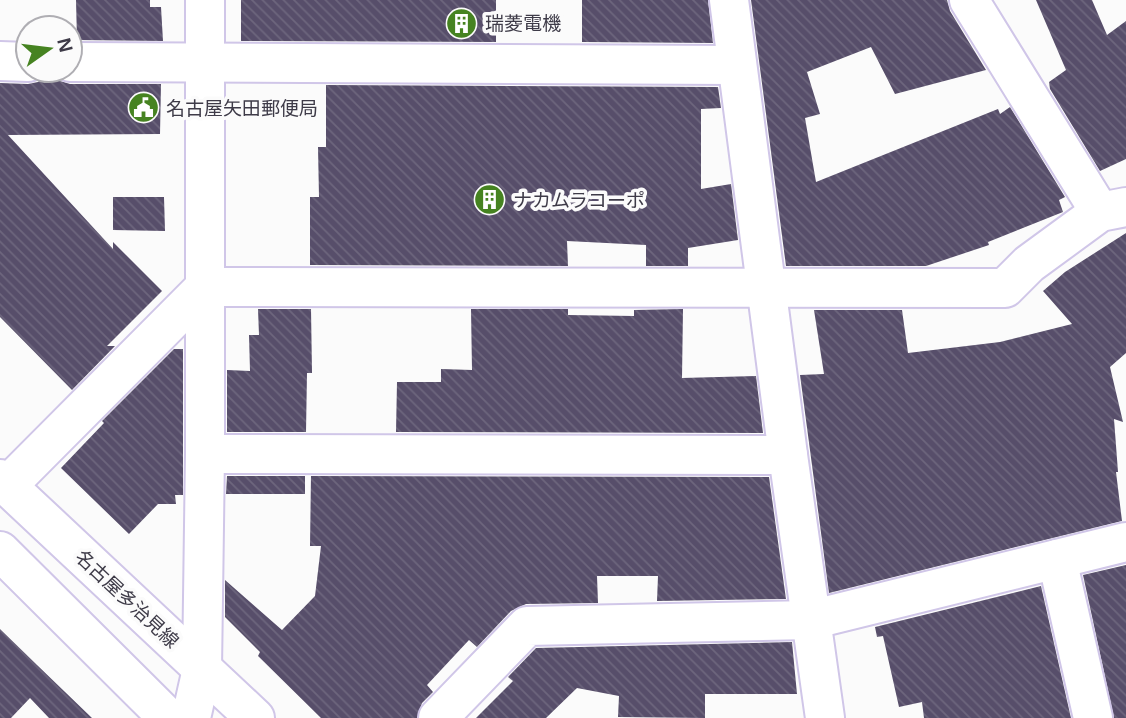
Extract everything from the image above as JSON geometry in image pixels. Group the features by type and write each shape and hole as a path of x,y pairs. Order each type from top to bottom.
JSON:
{"street":[{"path":"191,718 202,669 205,0"},
{"path":"729,0 825,718"},
{"path":"4,482 205,287 1005,288 1028,264 1113,209 969,0"},
{"path":"84,62 737,65"},
{"path":"205,454 788,454"},
{"name":"名古屋多治見線","path":"4,482 255,718"},
{"path":"438,718 527,626 810,620 1126,542"},
{"path":"0,551 168,718"},
{"path":"1058,559 1093,718"}],"building":[{"path":"76,0 150,0 150,7 161,7 163,41 84,40 84,14 76,14"},
{"path":"241,0 496,0 496,42 241,41"},
{"path":"582,0 708,0 713,43 582,42"},
{"path":"751,0 947,0 950,11 986,70 895,94 871,47 807,72 820,114 805,118 816,182 998,109 1000,114 1010,107 1065,197 1059,200 1063,212 988,242 989,245 926,266 786,266"},
{"path":"1036,0 1092,0 1107,35 1126,21 1126,159 1100,171 1050,89 1049,82 1066,70"},
{"path":"0,83 161,84 160,134 8,135 113,249 113,242 162,291 107,346 115,346 72,390 0,317"},
{"path":"326,85 718,87 721,108 701,109 701,189 731,184 738,240 688,248 688,266 646,266 646,245 567,241 568,266 310,265 310,197 319,197 318,147 326,147"},
{"path":"113,197 164,197 165,231 113,230"},
{"path":"1126,233 1126,353 1110,367 1123,422 1114,419 1116,472 1122,521 829,593 800,375 824,374 814,310 902,310 908,353 1000,342 1072,324 1043,291 1065,272"},
{"path":"258,309 311,309 312,373 307,373 306,432 227,432 227,370 250,371 249,335 259,335"},
{"path":"471,309 568,309 568,315 634,316 634,310 683,309 682,378 756,376 763,433 396,432 397,382 441,382 441,369 472,370"},
{"path":"174,349 183,349 183,495 175,495 176,504 158,504 129,534 61,468 104,423 102,421"},
{"path":"227,476 305,476 305,494 226,494"},
{"path":"311,476 769,477 786,599 657,601 658,576 597,576 598,603 526,604 511,611 477,647 469,640 427,685 433,692 422,703 417,718 321,718 258,656 260,652 225,617 225,580 282,630 315,596 321,546 310,546"},
{"path":"1126,565 1126,718 1114,718 1083,575"},
{"path":"1041,586 1071,718 924,718 922,702 899,707 883,636 877,637 875,627"},
{"path":"0,629 92,718 49,718 30,698 11,718 0,718"},
{"path":"792,642 797,694 705,694 705,718 618,717 619,696 577,688 546,718 476,718 513,681 508,677 536,648"}],"place":[{"name":"瑞菱電機","path":"462,23"},
{"name":"名古屋矢田郵便局","path":"143,108"},
{"name":"ナカムラコーポ","path":"490,200"}]}
